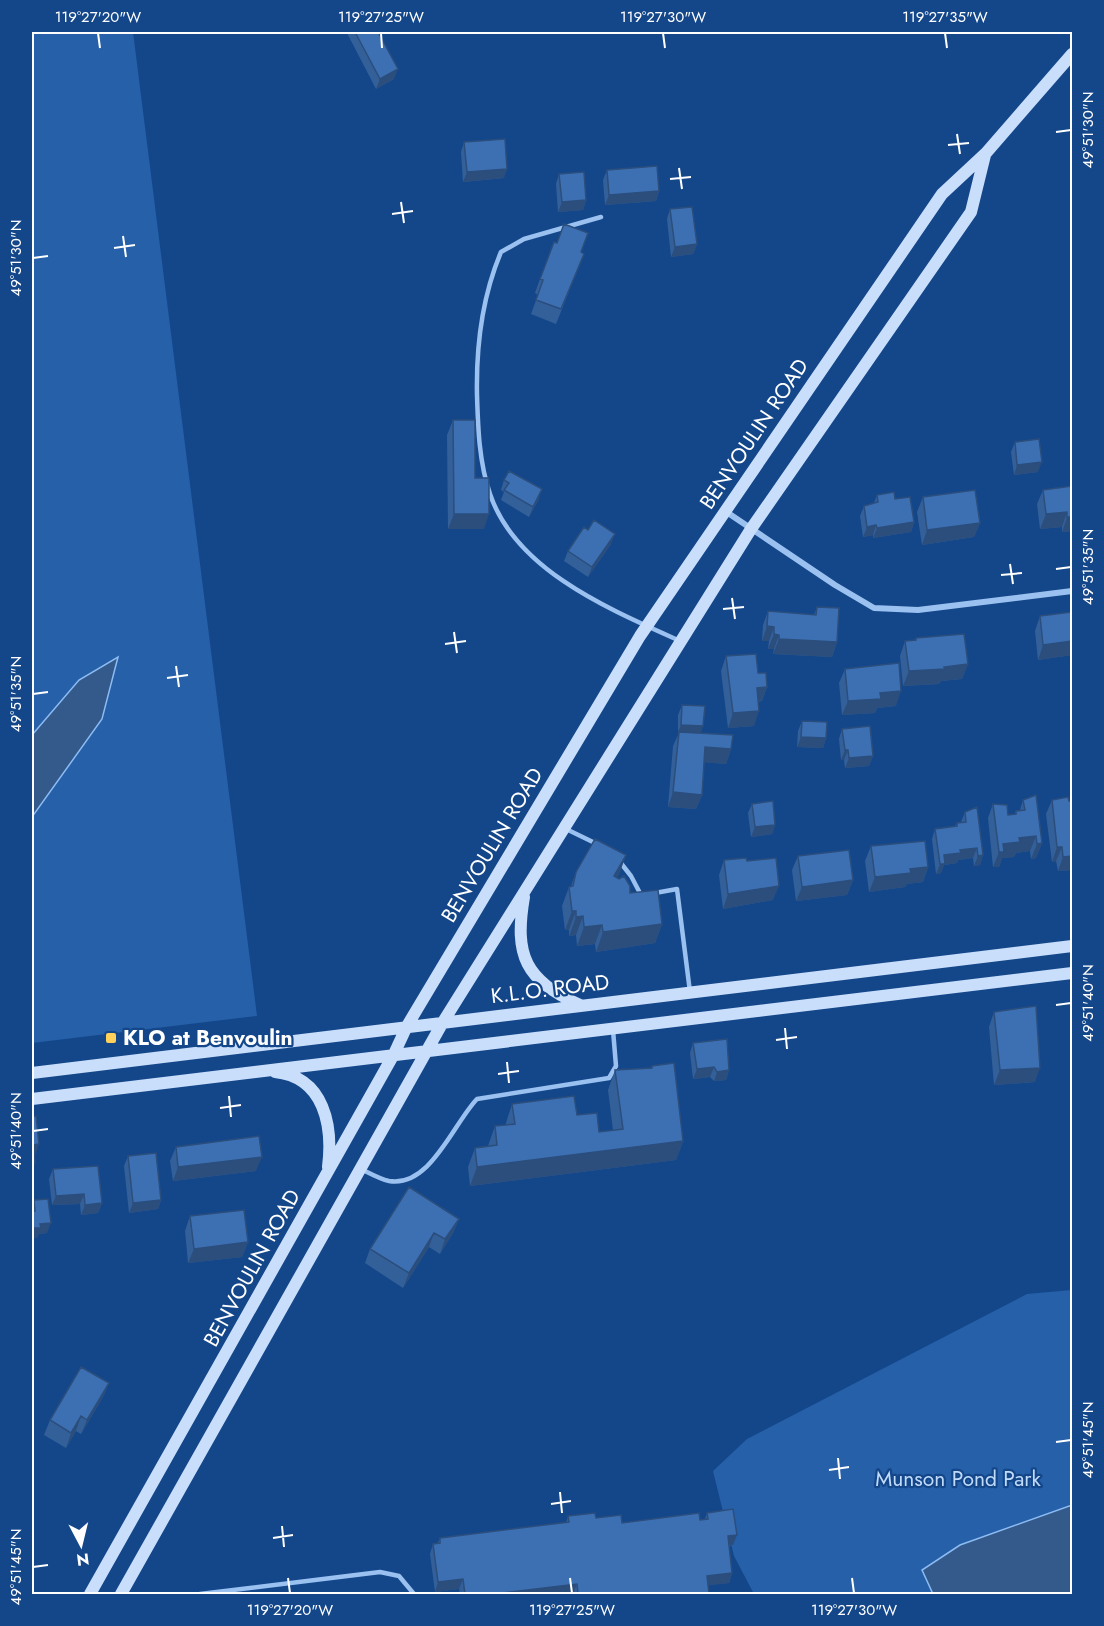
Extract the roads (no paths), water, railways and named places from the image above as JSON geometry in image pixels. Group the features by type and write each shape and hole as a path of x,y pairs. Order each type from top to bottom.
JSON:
{"main road":[{"name":"BENVOULIN ROAD","path":"90,1594 328,1173 394,1054 407,1026 647,626 942,194 986,153 1072,54"},
{"name":"BENVOULIN ROAD","path":"126,1593 443,1022 751,529 971,212 986,153"},
{"path":"525,890 520,923 525,964 537,979 553,992 580,1005"},
{"name":"K.L.O. ROAD","path":"32,1073 1072,946"},
{"path":"32,1099 427,1049 1072,973"},
{"path":"262,1070 283,1072 297,1079 311,1088 323,1105 330,1135 328,1173"}],"street":[{"path":"725,511 874,608 918,610 1072,591"}],"lane":[{"path":"601,217 524,239 501,252 484,303 478,337 477,420 481,457 490,494 504,524 526,551 558,578 680,642"},
{"path":"564,828 605,849"},
{"path":"612,854 631,876 640,895 677,889 690,992"},
{"path":"361,1168 384,1180 408,1180 426,1168 477,1099 609,1078 616,1066 613,1028"},
{"path":"200,1594 380,1572 399,1576 414,1594"}],"place":[{"name":"KLO at Benvoulin","path":"111,1038"}],"park label":[{"name":"Munson Pond Park","path":"958,1479"}]}
